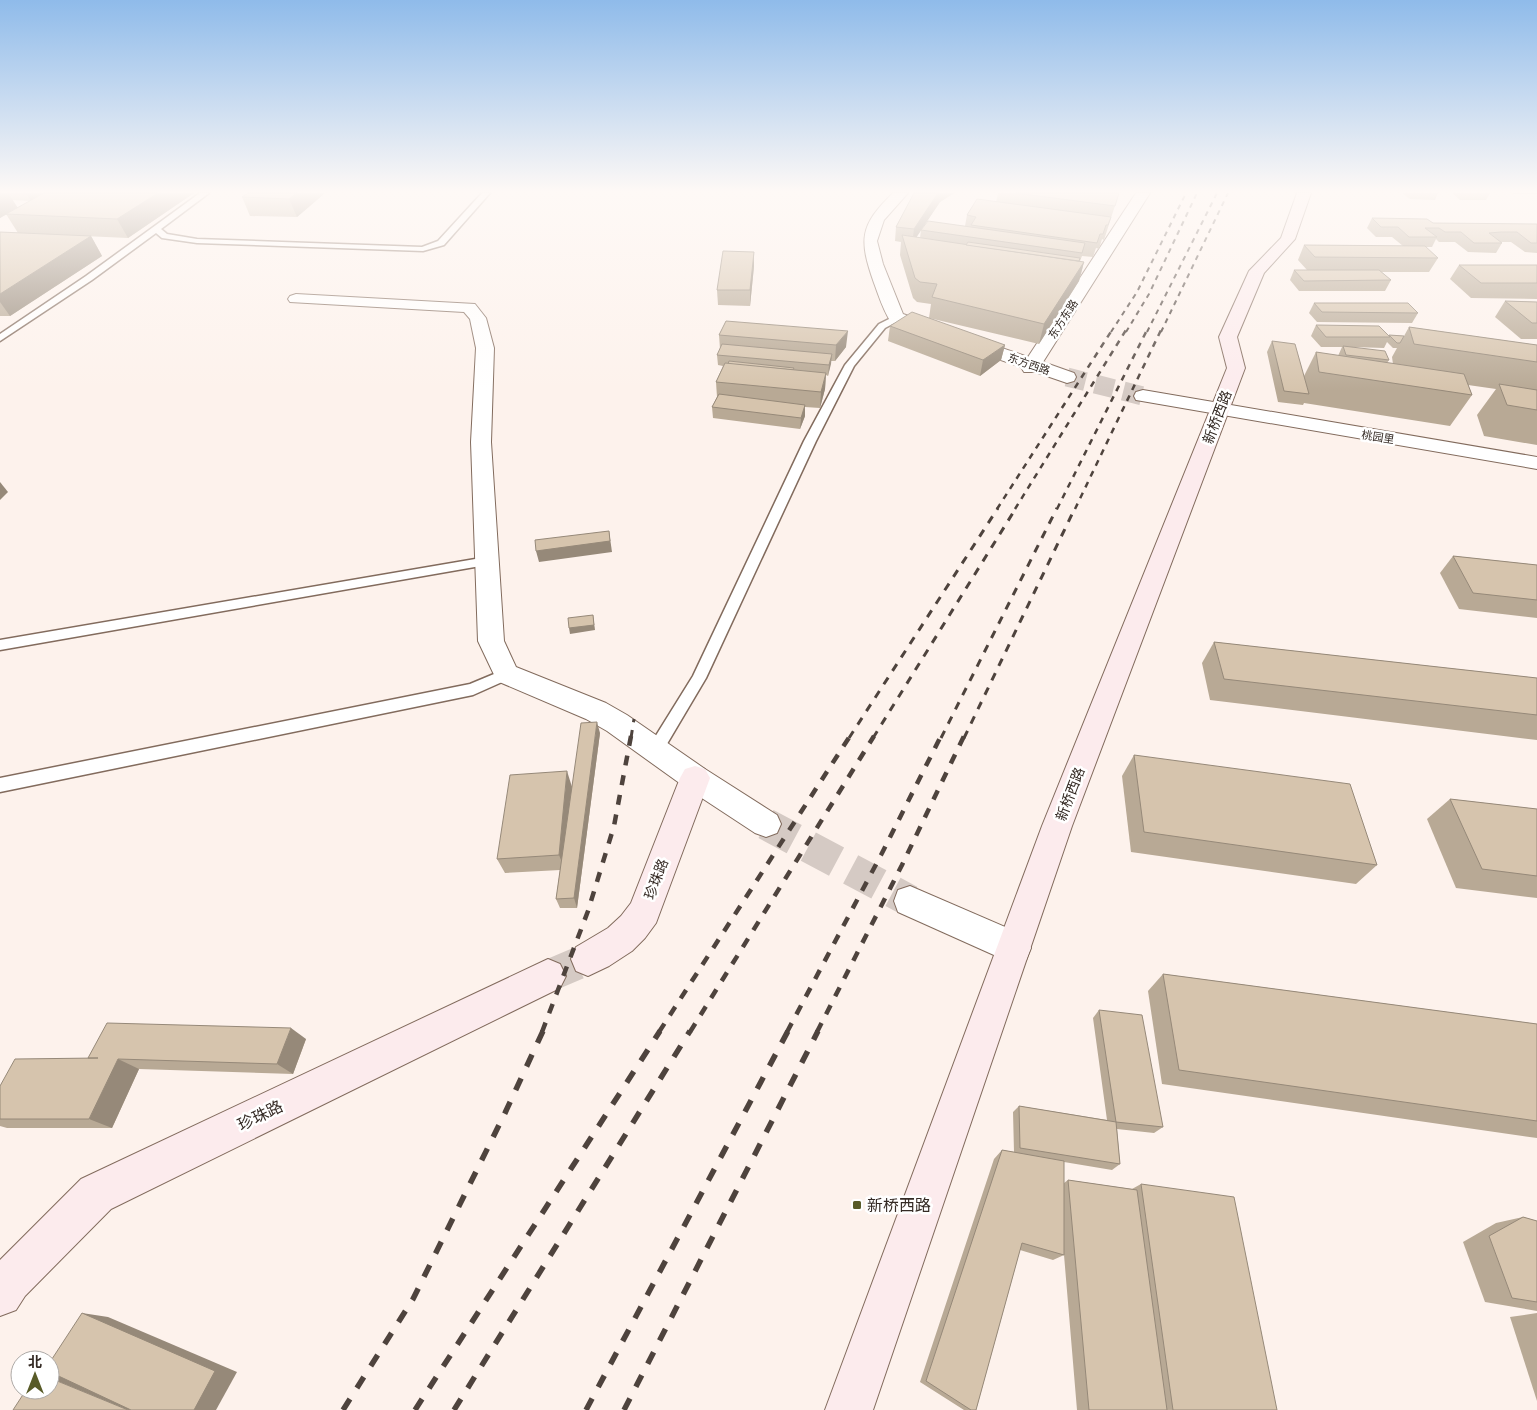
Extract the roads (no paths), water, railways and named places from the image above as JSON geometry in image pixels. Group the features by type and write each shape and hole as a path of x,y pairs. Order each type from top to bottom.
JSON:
{"street":[{"path":"874,259 892,310 897,318"},
{"name":"东方东路","path":"1031,367 1101,259"},
{"name":"新桥西路","path":"849,1410 1057,826 1236,368 1228,337 1257,271 1269,259"},
{"path":"296,299 469,307 478,318 485,348 481,442 491,641 506,674 596,712 617,723 695,778 766,824"},
{"name":"东方西路","path":"897,318 1031,367 1067,377"},
{"path":"1143,396 1220,410"},
{"name":"桃园里","path":"1220,410 1537,463"},
{"name":"珍珠路","path":"588,959 615,944 634,927 644,912 695,778"},
{"path":"910,901 1014,948"},
{"name":"珍珠路","path":"0,1294 10,1281 96,1194 548,976"}],"lane":[{"path":"0,338 116,259"},
{"path":"655,750 699,678 810,441 850,365 882,326 897,318"},
{"path":"0,645 487,562"},
{"path":"0,785 473,689 506,674"}],"tunnel":[{"path":"1067,377 1143,396"},
{"path":"766,824 910,901"},
{"path":"548,976 588,959"}],"railway":[{"path":"1111,332 1137,292 1153,259"},
{"path":"1126,332 1149,294 1166,259"},
{"path":"1147,332 1184,259"},
{"path":"1161,332 1196,259"},
{"path":"997,509 1112,330"},
{"path":"1015,509 1126,330"},
{"path":"1057,509 1147,330"},
{"path":"1075,509 1161,330"},
{"path":"849,738 998,508"},
{"path":"873,738 1016,508"},
{"path":"941,738 1057,508"},
{"path":"964,738 1075,508"},
{"path":"631,738 634,719"},
{"path":"542,1032 588,911 614,826 631,736"},
{"path":"659,1032 850,736"},
{"path":"690,1032 874,736"},
{"path":"787,1032 881,855 941,736"},
{"path":"817,1032 902,865 964,736"},
{"path":"343,1410 413,1299 505,1113 543,1031"},
{"path":"415,1410 660,1031"},
{"path":"454,1410 690,1031"},
{"path":"586,1410 788,1031"},
{"path":"624,1410 818,1031"}],"place":[{"name":"新桥西路","path":"857,1205"}]}
